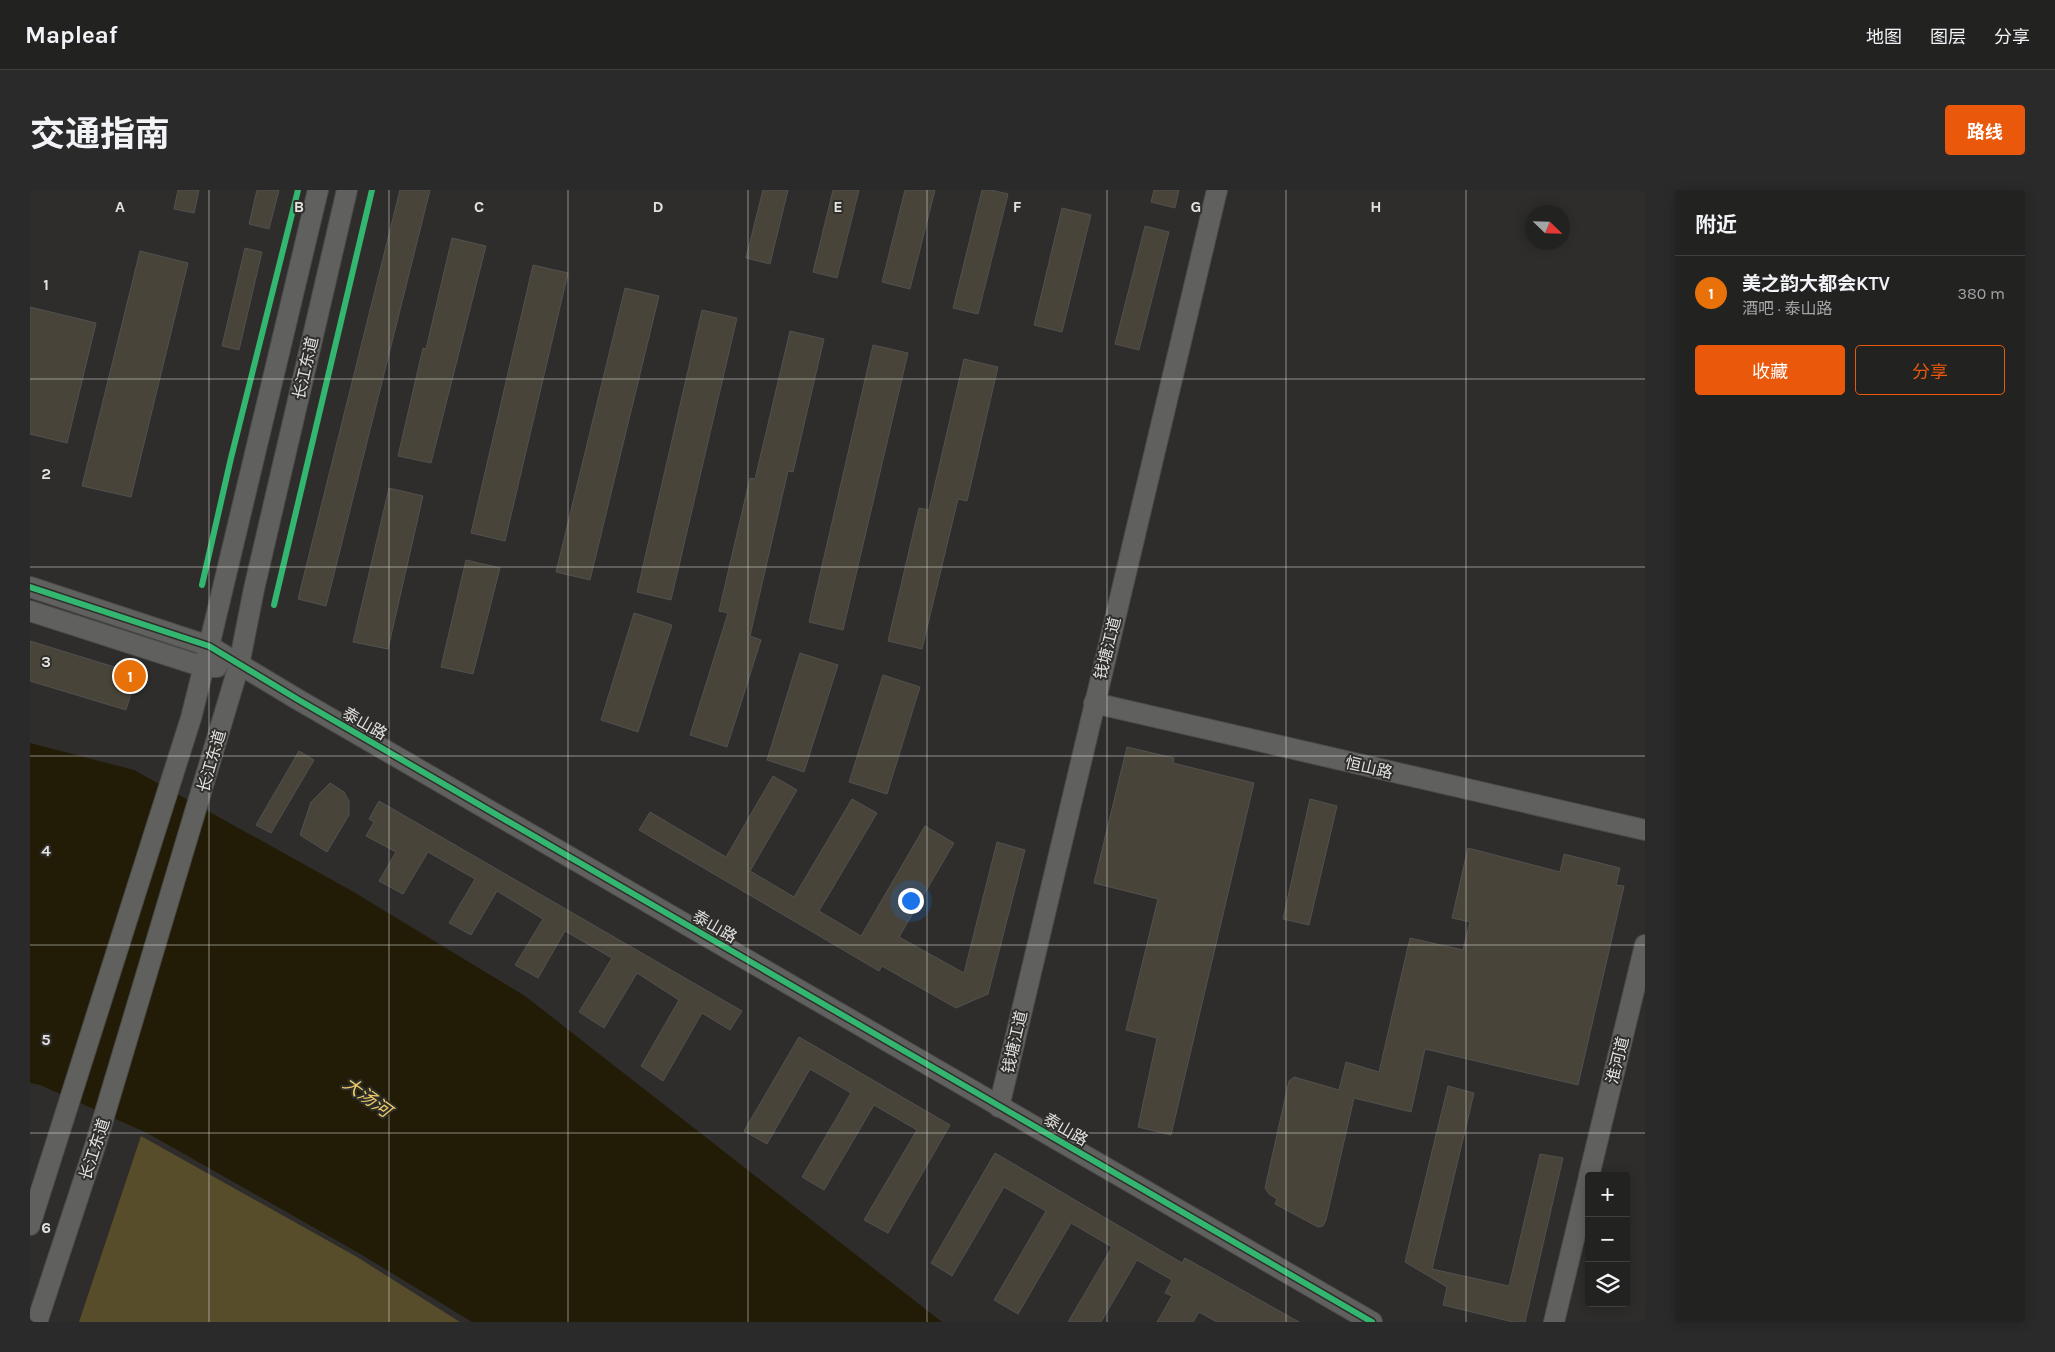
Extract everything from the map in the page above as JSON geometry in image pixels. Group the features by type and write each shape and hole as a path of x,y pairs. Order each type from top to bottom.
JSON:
{"street":[{"name":"长江东道","path":"30,1225 173,769 191,718 318,190"},
{"name":"长江东道","path":"37,1322 96,1143 239,665 257,579 347,190"},
{"name":"钱塘江道","path":"999,1107 1217,190"},
{"name":"泰山路","path":"30,587 209,646 999,1107 1372,1322"},
{"path":"30,611 204,668 239,665"},
{"name":"恒山路","path":"1094,703 1645,830"},
{"name":"淮河道","path":"1590,1172 1645,945"},
{"name":"淮河道","path":"1554,1322 1585,1194"}],"shaded area":[{"path":"141,1136 357,1257 460,1322 79,1322"}],"water":[{"name":"大汤河","path":"30,743 134,770 352,891 525,996 942,1322 472,1322 357,1252 149,1134 40,1085 30,1083"}],"building":[{"path":"178,190 199,190 194,213 174,209"},
{"path":"257,190 279,190 269,229 249,224"},
{"path":"400,190 430,190 326,606 298,599"},
{"path":"763,190 788,190 770,264 746,258"},
{"path":"833,190 859,190 837,278 813,272"},
{"path":"905,190 935,190 910,289 882,282"},
{"path":"982,190 1008,194 978,314 953,308"},
{"path":"1154,190 1179,190 1175,208 1151,202"},
{"path":"1062,208 1091,215 1062,332 1034,325"},
{"path":"1145,226 1169,232 1139,350 1115,344"},
{"path":"452,238 486,246 431,463 398,456 423,348 426,349"},
{"path":"245,248 262,252 239,350 222,346"},
{"path":"140,251 188,263 131,497 82,486"},
{"path":"533,265 568,273 505,541 471,533"},
{"path":"625,288 659,296 590,580 556,572"},
{"path":"30,307 96,323 67,443 30,434"},
{"path":"702,310 737,318 671,600 637,592"},
{"path":"790,331 824,339 793,472 788,471 750,636 761,640 727,747 690,735 728,613 719,611 750,478 755,479"},
{"path":"873,345 908,353 843,630 809,622"},
{"path":"964,359 998,367 967,501 958,499 922,649 888,641 919,508 929,510"},
{"path":"389,488 423,496 388,649 353,642"},
{"path":"466,560 500,568 473,674 441,667"},
{"path":"634,613 672,625 638,732 601,720"},
{"path":"30,641 137,674 126,710 30,681"},
{"path":"800,653 838,665 804,772 767,760"},
{"path":"883,675 920,687 887,794 849,782"},
{"path":"1127,747 1174,758 1173,763 1254,783 1171,1135 1138,1127 1157,1038 1126,1030 1158,899 1094,883"},
{"path":"299,751 314,760 271,833 256,825"},
{"path":"773,776 797,790 750,871 794,897 852,799 877,813 819,911 861,936 925,826 954,843 899,937 964,973 997,842 1025,850 988,994 956,1008 882,966 879,971 639,830 650,812 726,857"},
{"path":"330,783 344,792 349,801 349,815 327,852 300,835 311,802"},
{"path":"1310,799 1337,806 1309,925 1283,919"},
{"path":"379,801 742,1011 730,1030 702,1013 663,1081 641,1066 679,1000 637,973 604,1028 579,1012 612,958 565,931 538,978 515,965 543,919 497,891 471,935 449,923 475,879 428,852 403,894 379,881 396,852 366,836 374,822 369,819"},
{"path":"1468,848 1560,872 1564,854 1620,868 1616,885 1624,886 1578,1085 1425,1049 1411,1112 1354,1098 1326,1220 1323,1226 1318,1227 1275,1204 1277,1199 1269,1194 1265,1188 1289,1081 1294,1077 1339,1090 1346,1062 1379,1072 1410,938 1463,950 1470,922 1452,918"},
{"path":"799,1037 950,1125 888,1233 864,1220 917,1130 874,1105 824,1190 802,1177 851,1093 810,1069 767,1144 744,1131"},
{"path":"1448,1086 1474,1093 1432,1269 1509,1286 1540,1154 1563,1158 1525,1322 1513,1322 1443,1305 1447,1287 1405,1262"},
{"path":"995,1153 1182,1263 1185,1258 1299,1322 1217,1322 1199,1312 1193,1322 1157,1322 1172,1296 1165,1293 1172,1280 1137,1260 1101,1322 1068,1322 1112,1247 1071,1223 1018,1314 994,1300 1046,1211 1004,1187 952,1276 931,1263"}],"cycle path":[{"path":"202,585 231,458 298,190"},
{"path":"274,605 372,190"},
{"path":"30,587 209,646 297,699 1372,1322"}],"place":[{"name":"美之韵大都会KTV","path":"130,676"}]}
